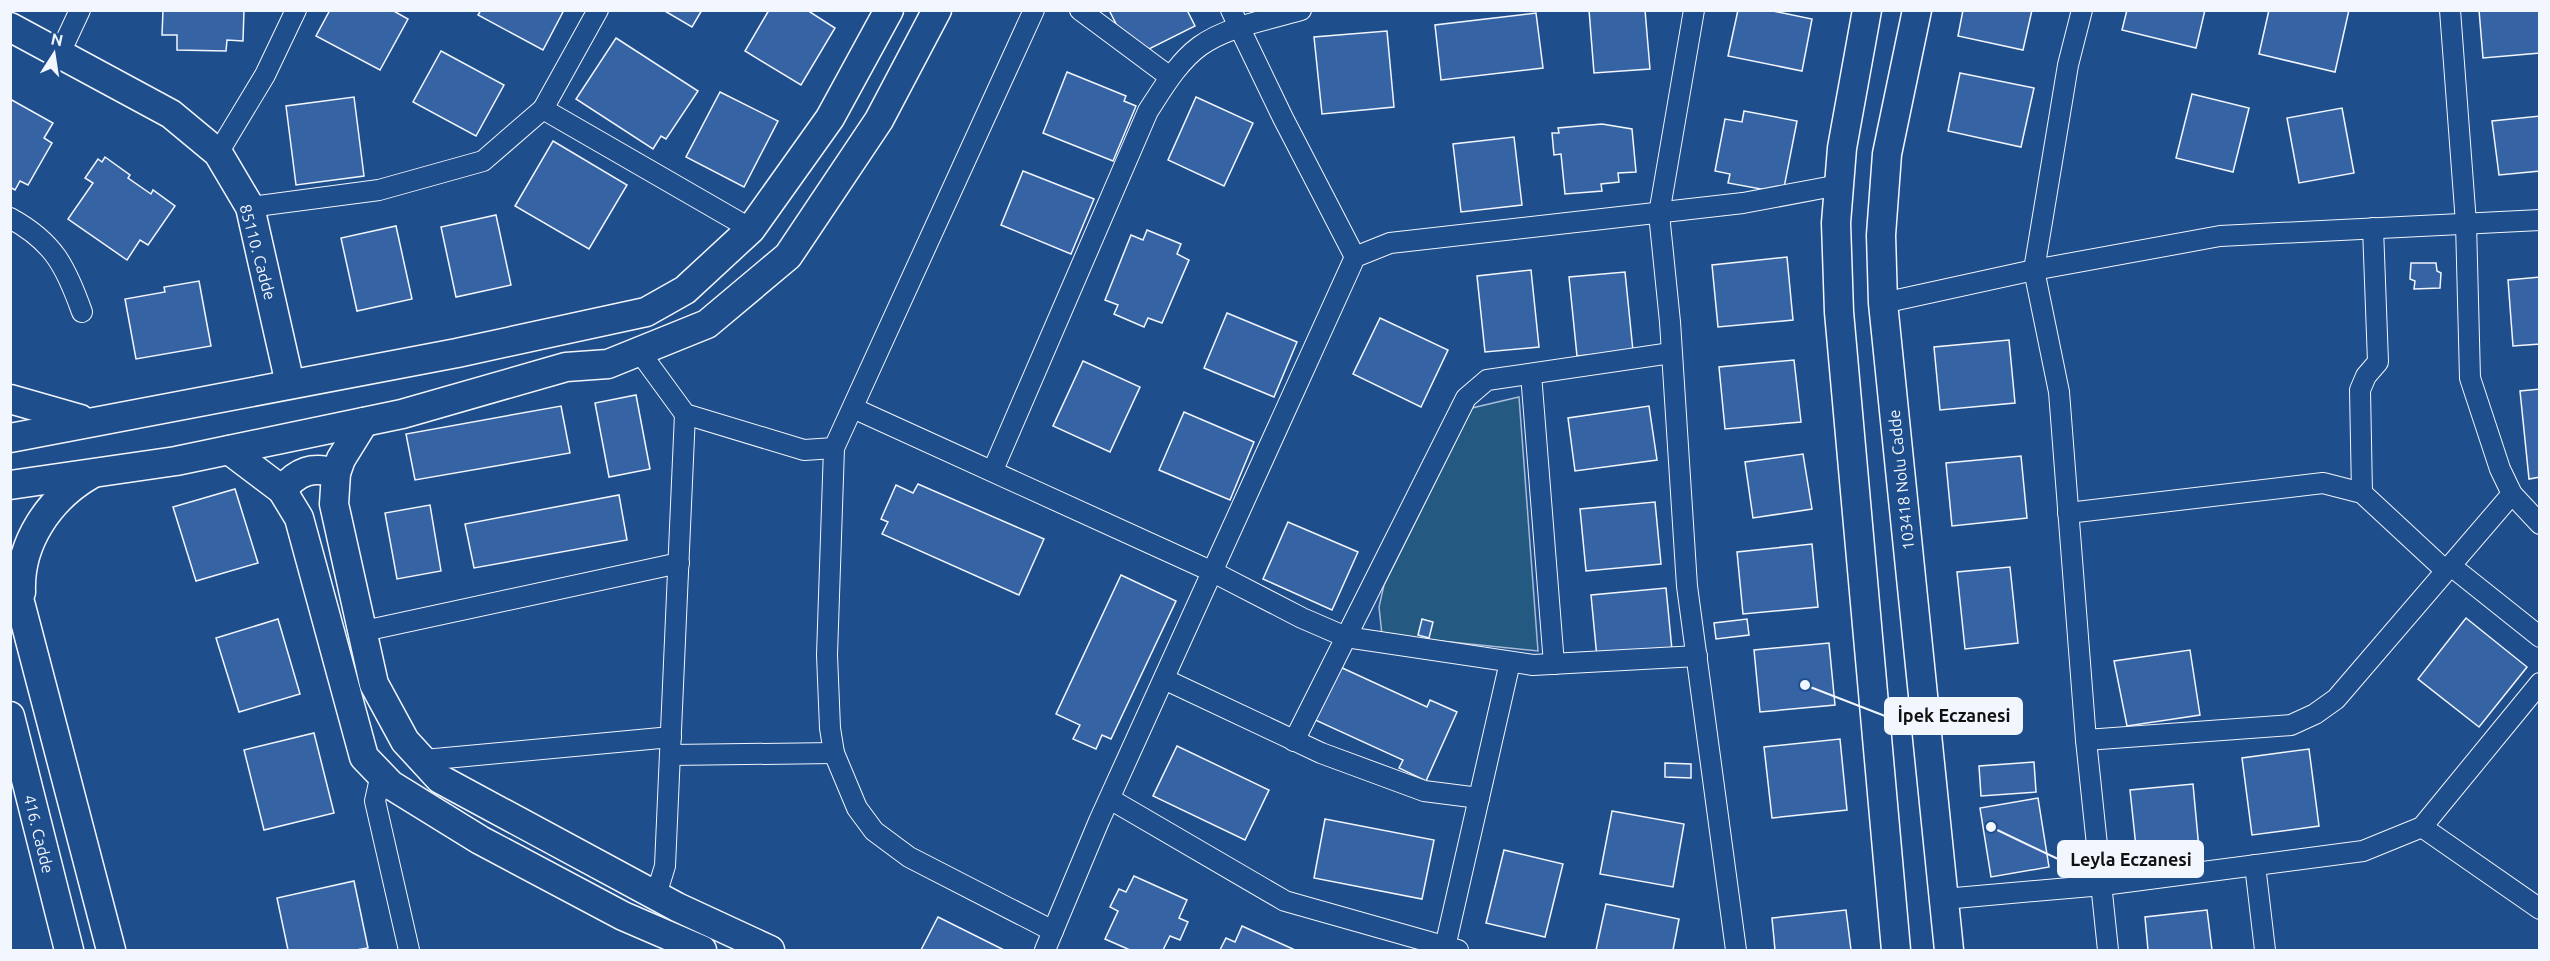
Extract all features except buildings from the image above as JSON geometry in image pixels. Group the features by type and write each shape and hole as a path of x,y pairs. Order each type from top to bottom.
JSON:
{"main road":[{"path":"10,438 458,353 646,312 686,290 752,229 830,118 889,10"},
{"path":"10,485 229,450 402,414 566,367 608,364 707,324 788,256 879,120 937,10"},
{"path":"1867,10 1842,148 1836,223 1839,312 1896,951"},
{"name":"103418 Nolu Cadde","path":"1917,10 1887,154 1881,236 1883,303 1949,951"},
{"name":"85110. Cadde","path":"10,27 171,114 218,153 250,207 290,384"},
{"path":"10,399 91,421"},
{"path":"364,422 341,459 336,473 333,504 374,684 405,741 440,779 656,895 770,951"},
{"path":"229,450 282,490 299,518 308,543 364,757 391,785 480,840 623,916 702,951"},
{"path":"282,490 293,477 308,469 336,473"},
{"path":"22,606 23,565 38,526 62,496 93,473"},
{"path":"10,564 111,951"},
{"name":"416. Cadde","path":"10,716 69,951"}],"street":[{"path":"59,55 80,10"},
{"path":"218,153 265,75 296,10"},
{"path":"250,207 380,190 483,161 543,109 598,10"},
{"path":"1034,10 834,448 827,655 830,728 834,753 857,807 874,831 909,857 1053,931"},
{"path":"1080,10 1170,77"},
{"path":"993,470 1148,111 1170,77 1200,46 1235,19 1301,10"},
{"path":"1694,10 1659,214 1687,585 1736,951"},
{"path":"2082,10 2068,65 2034,270 2059,392 2086,740 2103,885 2108,951"},
{"path":"2450,10 2466,223 2470,378 2500,469 2512,494 2540,524"},
{"path":"1235,19 1355,257"},
{"path":"543,109 752,229"},
{"path":"1045,951 1110,799 1355,257 1390,243 1659,214 1743,203 1839,185"},
{"path":"10,218 40,237 51,248 69,277 82,312"},
{"path":"1883,303 2034,270 2220,236 2540,220"},
{"path":"2362,493 2360,390 2366,376 2378,362 2373,228"},
{"path":"639,351 685,414 804,450 834,448"},
{"path":"1293,741 1466,398 1487,380 1671,354"},
{"path":"1531,374 1554,664"},
{"path":"853,408 1213,572 1302,618 1346,637 1510,662 1554,664 1696,656"},
{"path":"656,895 665,866 685,414"},
{"path":"2068,513 2323,483 2362,493 2448,568 2540,637"},
{"path":"2086,740 2291,725 2315,714 2336,699 2512,494"},
{"path":"363,631 679,562"},
{"path":"1110,799 1285,901 1451,949 1479,798 1510,662"},
{"path":"1164,679 1293,741 1424,791 1479,798"},
{"path":"1944,899 2103,885 2363,851 2422,827 2540,683"},
{"path":"424,760 671,746 834,753"},
{"path":"381,774 375,801 409,951"},
{"path":"2422,827 2540,909"},
{"path":"2255,865 2265,951"}],"shaded area":[{"path":"1519,397 1538,651 1382,635 1379,607 1384,585 1472,408"}],"place":[{"name":"İpek Eczanesi","path":"1805,685"},
{"name":"Leyla Eczanesi","path":"1991,827"}]}
